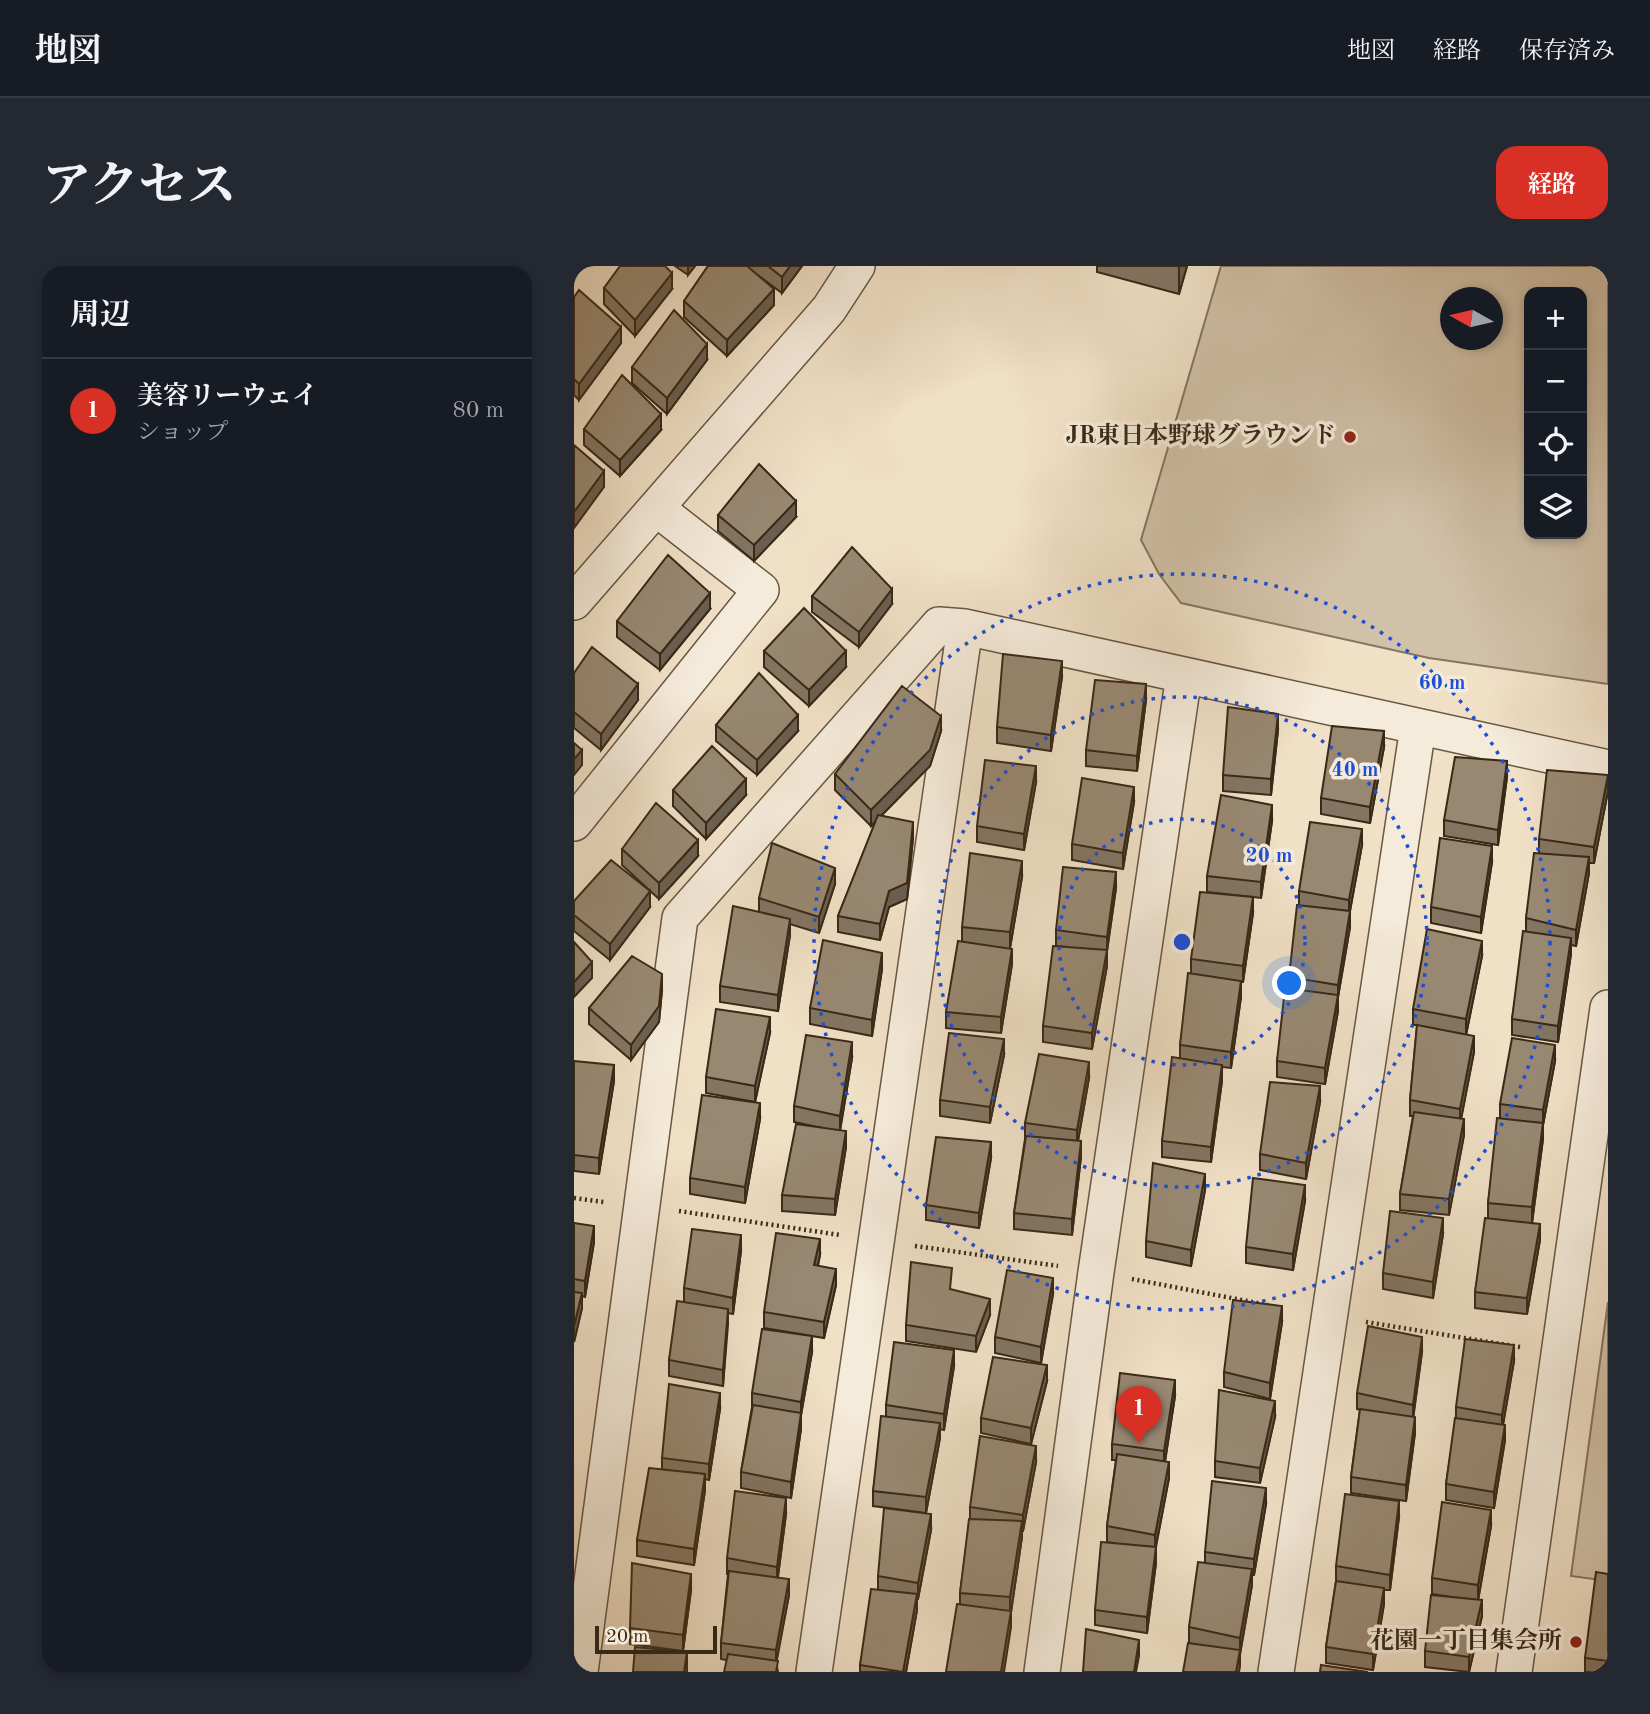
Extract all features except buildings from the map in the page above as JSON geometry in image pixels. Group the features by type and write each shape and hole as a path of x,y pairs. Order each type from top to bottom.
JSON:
{"street":[{"path":"574,602 830,309 857,266"},
{"path":"574,823 761,590 656,508"},
{"path":"580,1672 680,918 939,625 965,627 1608,768"},
{"path":"814,1672 965,627"},
{"path":"1042,1672 1096,1272 1184,675"},
{"path":"1276,1672 1418,727"},
{"path":"1514,1672 1608,1008"}],"shaded area":[{"name":"JR東日本野球グラウンド","path":"1221,266 1608,266 1608,684 1429,658 1181,603 1159,574 1141,540"},
{"path":"1608,1302 1608,1581 1571,1576"}],"place":[{"name":"JR東日本野球グラウンド","path":"1350,437"},
{"name":"美容リーウェイ","path":"1139,1444"},
{"name":"花園一丁目集会所","path":"1576,1642"}]}
